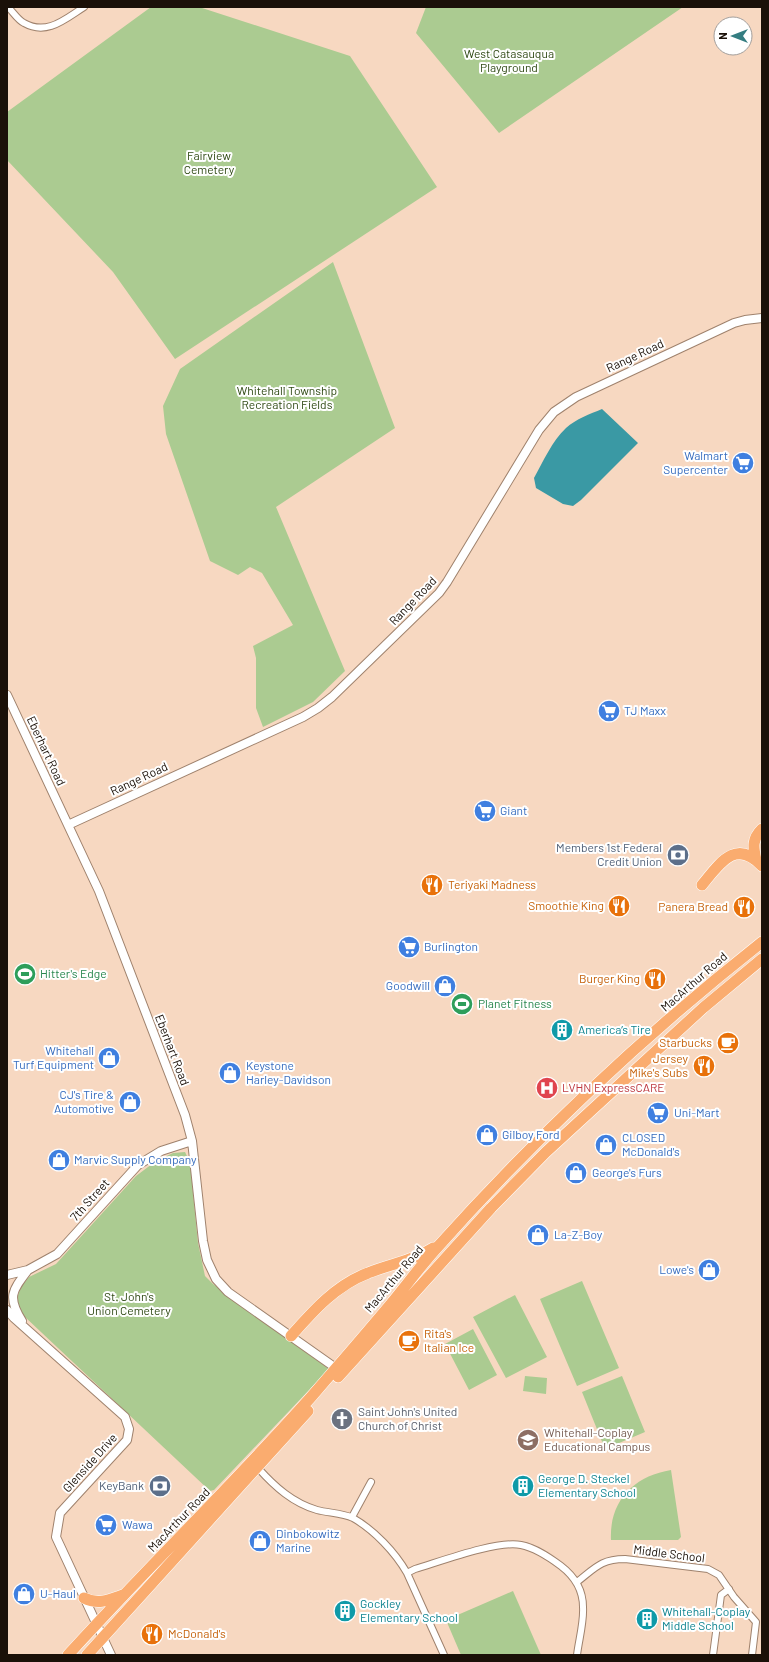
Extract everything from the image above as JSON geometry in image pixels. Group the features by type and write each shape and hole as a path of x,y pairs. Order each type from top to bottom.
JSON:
{"highway":[{"path":"759,863 754,850 754,840 762,829"},
{"path":"702,885 731,855 742,853 759,863"},
{"name":"MacArthur Road","path":"87,1655 258,1468 449,1235 538,1141 581,1100 712,983 762,942"},
{"name":"MacArthur Road","path":"68,1655 491,1208 557,1141 703,1008 762,959"},
{"path":"290,1336 312,1311 337,1290 366,1274 425,1253 449,1235"},
{"path":"84,1598 92,1602 97,1602 125,1594"}],"street":[{"path":"8,7 23,23 41,28 58,23 84,7"},
{"name":"Range Road","path":"68,824 286,725 318,708 332,697 439,594 539,430 554,412 576,397 734,323 762,318"},
{"name":"Eberhart Road","path":"7,695 99,891 184,1115 192,1141 203,1241 211,1270 216,1279 228,1292 339,1370"},
{"name":"7th Street","path":"7,1276 28,1270 57,1254 138,1165 161,1151 192,1141"},
{"path":"24,1327 14,1309 12,1298 17,1285 28,1270"},
{"name":"Glenside Drive","path":"7,1310 125,1418 129,1429 127,1440 60,1513 56,1537 111,1655"},
{"path":"258,1468 275,1486 291,1498 318,1510 352,1518 382,1542 402,1564 407,1573 444,1655"},
{"path":"352,1518 371,1482"},
{"path":"407,1573 420,1567 488,1548 511,1544 521,1545 549,1557 577,1582 581,1591 583,1607 577,1655"},
{"name":"Middle School","path":"577,1582 601,1564 612,1559 626,1559 708,1570 719,1575 756,1622 752,1655"},
{"path":"713,1655 721,1595 729,1589"}],"green space":[{"name":"Fairview Cemetery","path":"151,7 199,7 350,56 437,187 175,359 113,272 7,160 7,112"},
{"name":"West Catasauqua Playground","path":"426,7 683,7 499,133 416,33"},
{"name":"Whitehall Township Recreation Fields","path":"333,262 395,428 276,507 345,671 313,702 263,727 256,708 256,658 253,646 293,625 262,573 250,567 238,575 210,561 166,434 163,406 180,369"},
{"name":"St. John's Union Cemetery","path":"185,1152 190,1162 198,1243 205,1276 213,1284 329,1369 214,1490 210,1491 25,1317 15,1304 21,1287 29,1277 56,1264 136,1176 156,1161 173,1153"},
{"path":"582,1281 619,1368 577,1386 540,1299"},
{"path":"515,1295 547,1357 506,1378 473,1317"},
{"path":"473,1329 497,1375 469,1390 445,1344"},
{"path":"525,1376 547,1378 546,1394 523,1391"},
{"path":"622,1376 645,1432 605,1449 582,1392"},
{"path":"671,1470 681,1537 678,1540 611,1540 611,1526 614,1513 619,1502 626,1493 646,1478"},
{"path":"513,1591 541,1655 461,1655 446,1620"}],"water":[{"path":"602,409 638,443 581,500 573,506 563,504 536,488 534,478 548,452 561,433 574,422"}],"place":[{"name":"Walmart Supercenter","path":"743,463"},
{"name":"TJ Maxx","path":"609,711"},
{"name":"Giant","path":"485,811"},
{"name":"Members 1st Federal Credit Union","path":"678,855"},
{"name":"Teriyaki Madness","path":"432,885"},
{"name":"Smoothie King","path":"619,906"},
{"name":"Panera Bread","path":"744,907"},
{"name":"Burlington","path":"409,947"},
{"name":"Hitter's Edge","path":"25,974"},
{"name":"Burger King","path":"655,979"},
{"name":"Goodwill","path":"445,986"},
{"name":"Planet Fitness","path":"462,1004"},
{"name":"America’s Tire","path":"562,1030"},
{"name":"Starbucks","path":"728,1043"},
{"name":"Whitehall Turf Equipment","path":"109,1058"},
{"name":"Jersey Mike's Subs","path":"704,1066"},
{"name":"Keystone Harley-Davidson","path":"230,1073"},
{"name":"LVHN ExpressCARE","path":"547,1088"},
{"name":"CJ's Tire & Automotive","path":"130,1102"},
{"name":"Uni-Mart","path":"658,1113"},
{"name":"Gilboy Ford","path":"487,1135"},
{"name":"CLOSED McDonald's","path":"606,1145"},
{"name":"Marvic Supply Company","path":"59,1160"},
{"name":"George's Furs","path":"576,1173"},
{"name":"La-Z-Boy","path":"538,1235"},
{"name":"Lowe's","path":"709,1270"},
{"name":"Rita's Italian Ice","path":"409,1341"},
{"name":"Saint John's United Church of Christ","path":"342,1419"},
{"name":"Whitehall-Coplay Educational Campus","path":"528,1440"},
{"name":"KeyBank","path":"160,1486"},
{"name":"George D. Steckel Elementary School","path":"523,1486"},
{"name":"Wawa","path":"106,1525"},
{"name":"Dinbokowitz Marine","path":"260,1541"},
{"name":"U-Haul","path":"24,1594"},
{"name":"Gockley Elementary School","path":"345,1611"},
{"name":"Whitehall-Coplay Middle School","path":"647,1619"},
{"name":"McDonald's","path":"152,1634"}]}
